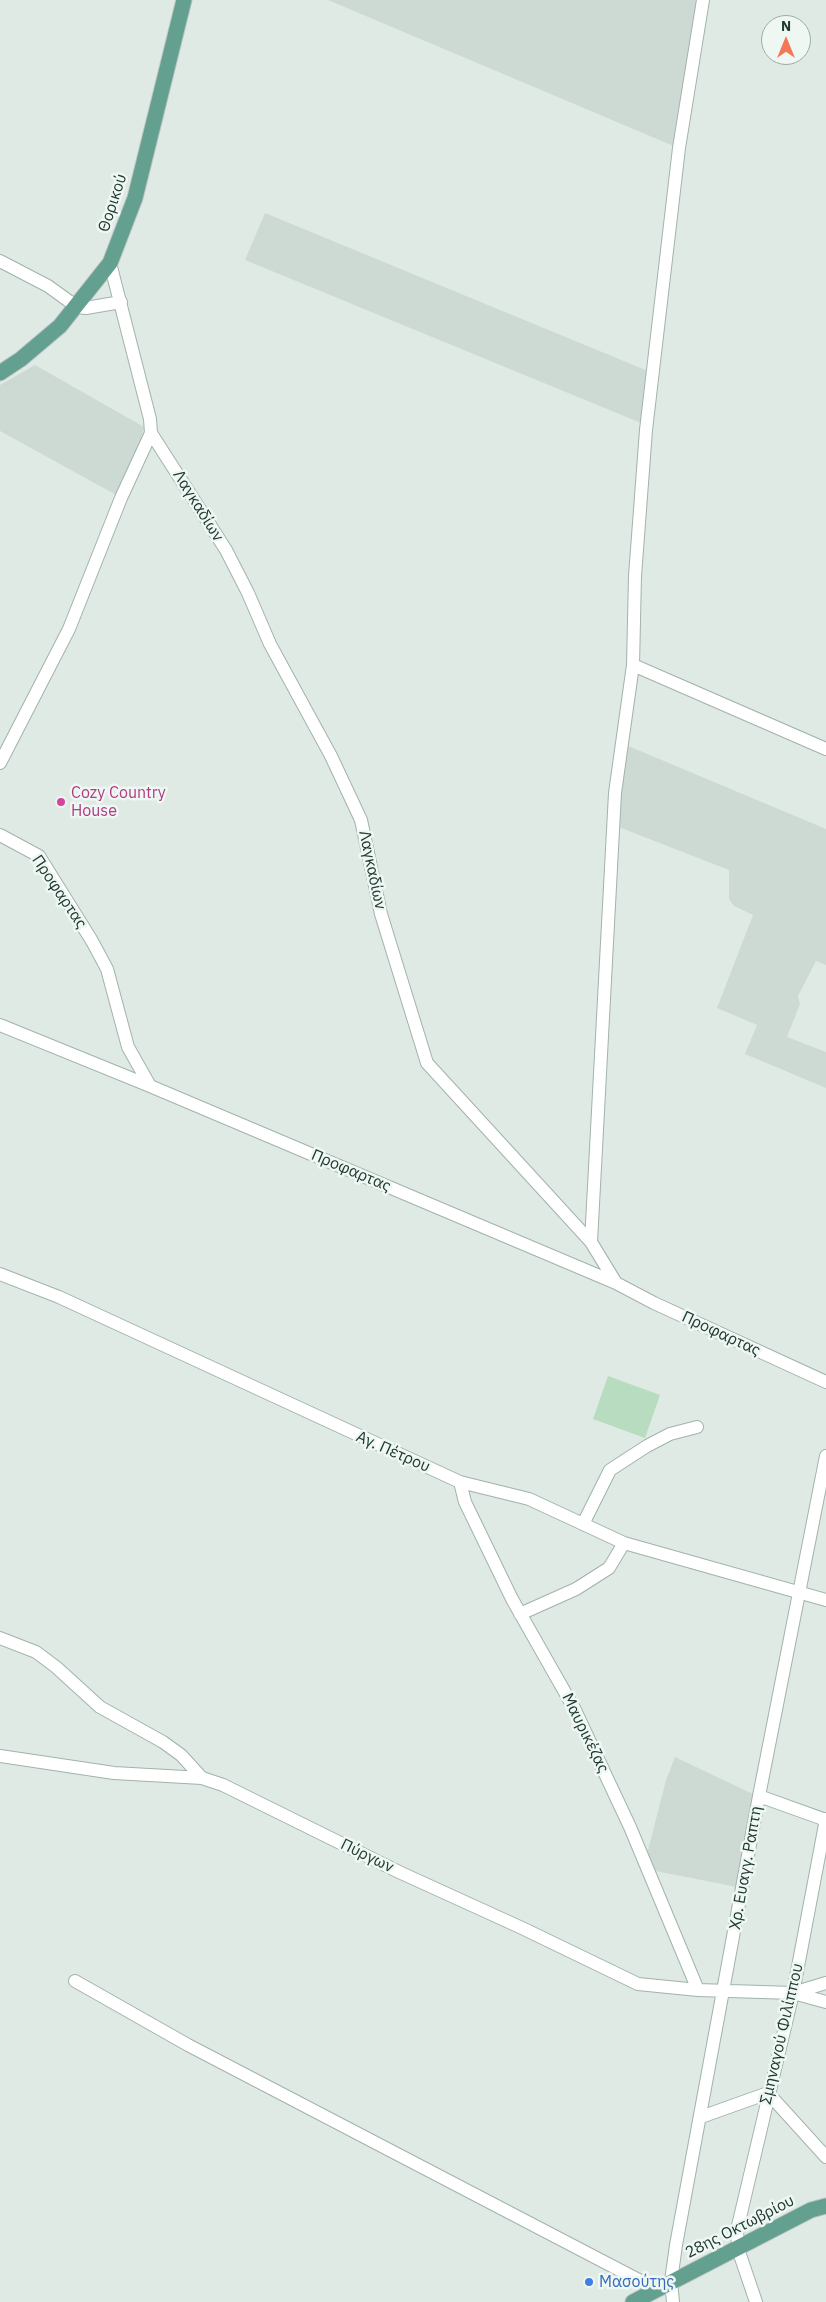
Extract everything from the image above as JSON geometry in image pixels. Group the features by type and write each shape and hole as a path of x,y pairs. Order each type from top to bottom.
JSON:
{"main road":[{"name":"Θορικού","path":"0,373 60,326 77,307 110,263 135,198 184,0"},
{"name":"28ης Οκτωβρίου","path":"633,2302 811,2210 826,2206"}],"street":[{"path":"591,1242 615,793 633,665 635,576 646,430 679,148 703,0"},
{"path":"0,261 48,286 77,307 86,308 121,302"},
{"name":"Λαγκαδίων","path":"110,263 121,302 151,433 226,550 248,593 270,644 331,756 361,820 381,914 427,1063 591,1242 616,1283"},
{"path":"0,763 69,629 121,498 151,433"},
{"path":"633,665 826,749"},
{"name":"Προφαρτας","path":"0,835 39,856 92,941 107,968 128,1047 150,1086 616,1283 826,1382"},
{"path":"0,1026 150,1086"},
{"name":"Αγ. Πέτρου","path":"0,1274 59,1297 460,1482 529,1499 624,1544 800,1591 826,1600"},
{"path":"583,1524 610,1470 647,1446 670,1434 697,1427"},
{"name":"Χρ. Ευαγγ. Ραπτη","path":"673,2302 671,2281 723,1990 759,1796 823,1485 826,1456"},
{"name":"Μαυρικέζας","path":"460,1482 465,1502 520,1614 575,1710 630,1827 698,1990"},
{"path":"520,1614 576,1589 609,1568 624,1544"},
{"path":"0,1638 43,1657 100,1707 163,1742 181,1755 202,1778"},
{"name":"Πύργων","path":"0,1756 114,1773 202,1778 223,1785 399,1872 638,1984 698,1990 793,1993"},
{"path":"759,1796 826,1820"},
{"name":"Σμηναγού Φιλίππου","path":"756,2302 738,2249 737,2230 793,1993 826,1820"},
{"path":"75,1981 188,2045 656,2289"},
{"path":"793,1993 826,1983"},
{"path":"793,1993 826,2002"},
{"path":"701,2117 768,2093 826,2157"}],"shaded area":[{"path":"328,0 699,0 676,147"},
{"path":"265,213 648,371 641,423 245,260"},
{"path":"35,365 144,427 142,438 118,496 0,431 0,385"},
{"path":"626,745 826,829 826,965 816,961 798,996 800,1004 787,1037 826,1052 826,1088 745,1054 757,1025 717,1008 753,915 734,906 729,899 729,870 616,826"},
{"path":"675,1757 753,1794 737,1887 650,1870 646,1858 666,1780"}],"green space":[{"path":"608,1376 660,1395 645,1438 593,1419"}],"place":[{"name":"Cozy Country House","path":"61,802"},
{"name":"Μασούτης","path":"589,2282"}]}
